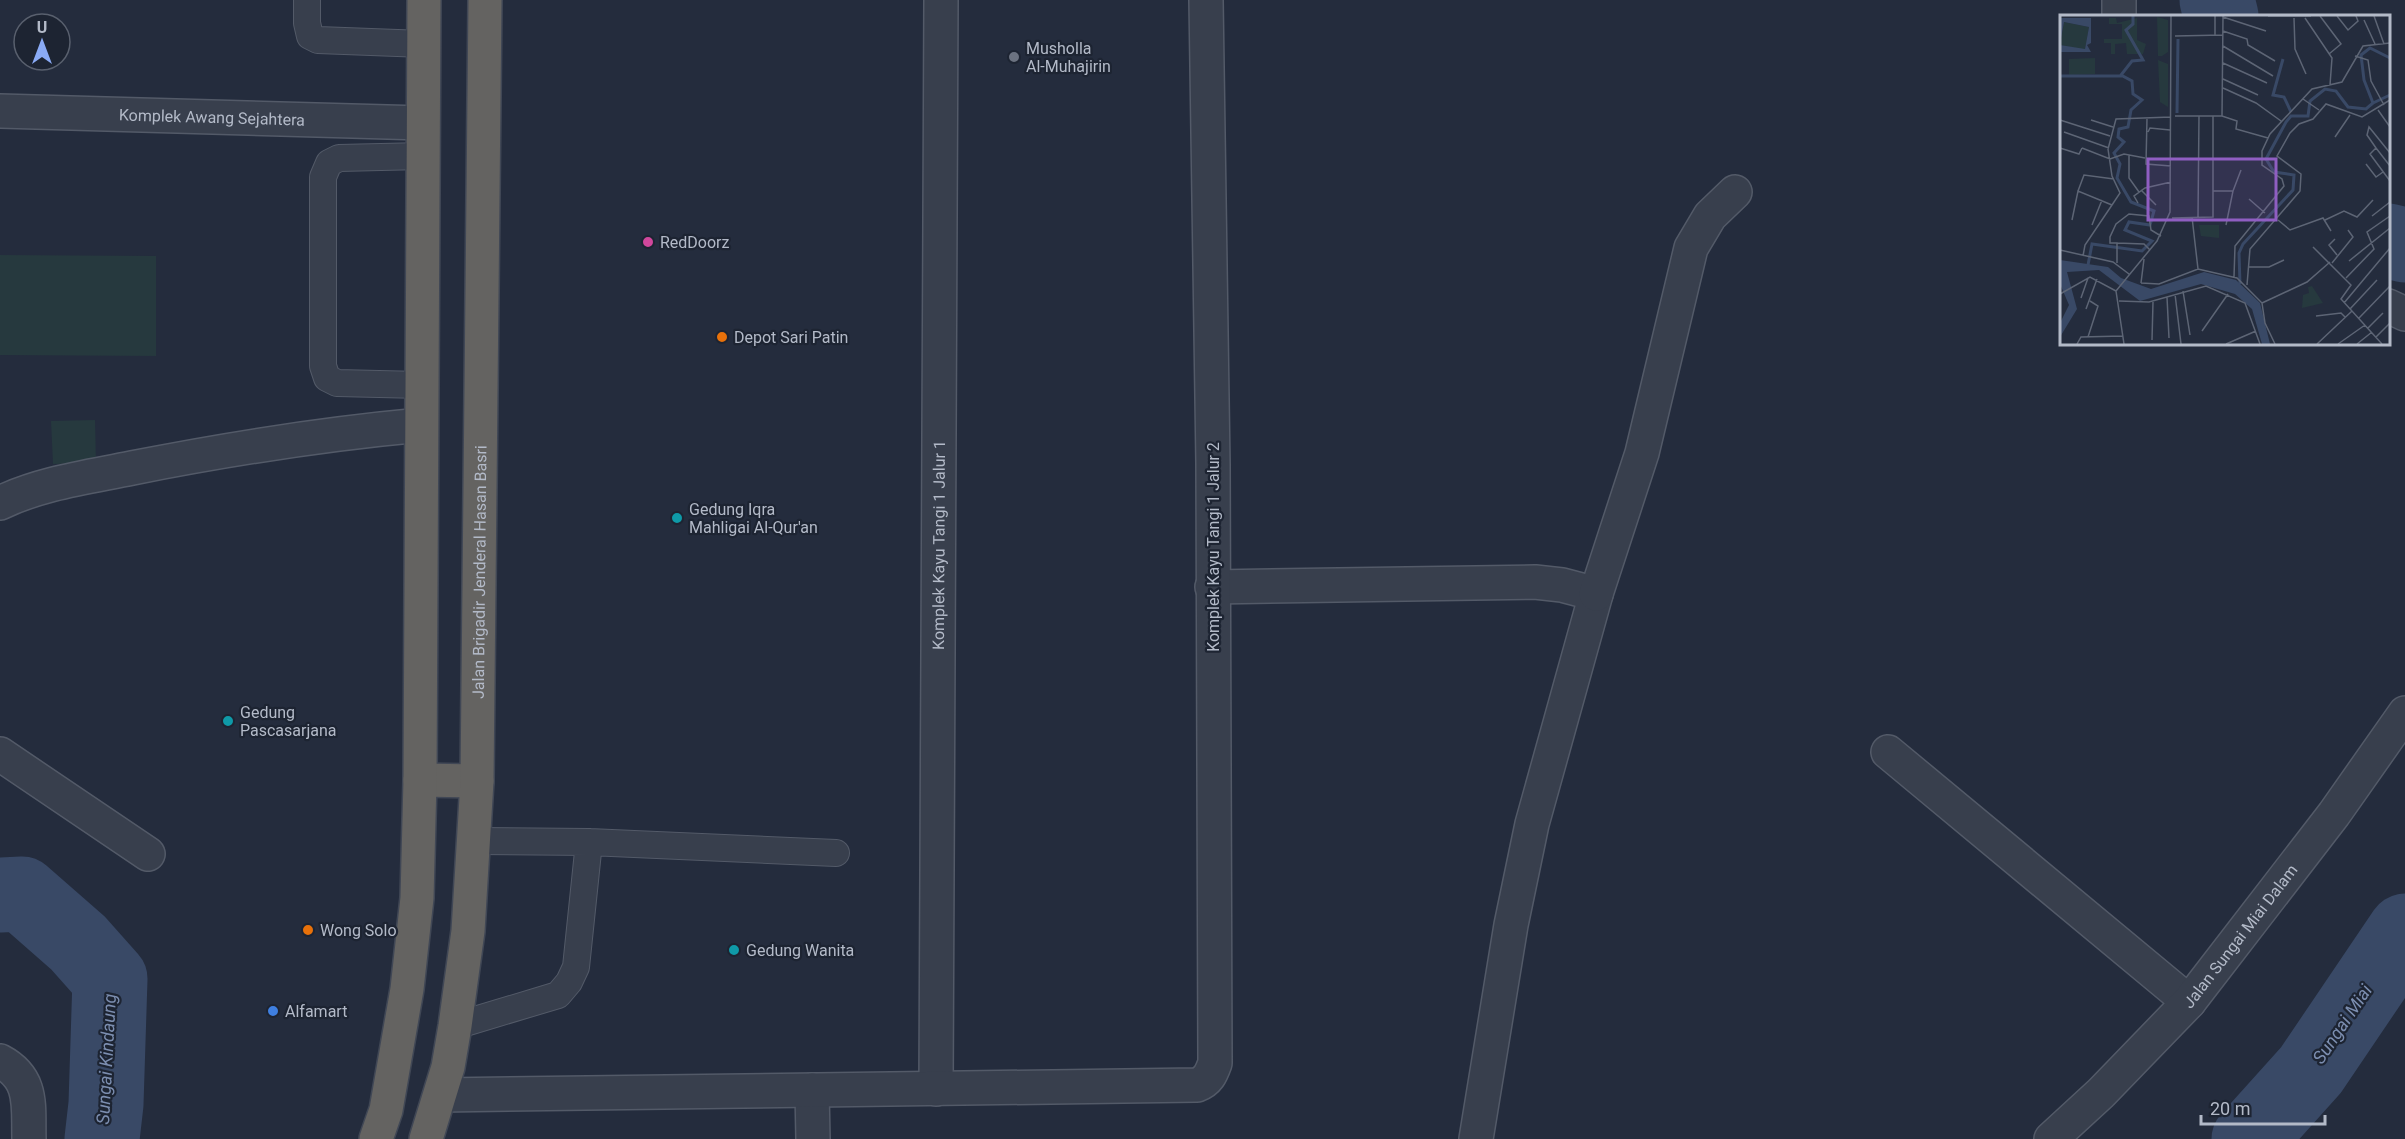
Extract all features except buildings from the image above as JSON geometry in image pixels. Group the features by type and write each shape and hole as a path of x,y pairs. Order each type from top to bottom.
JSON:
{"highway":[{"path":"376,1139 386,1110 407,988 417,898 420,780 424,0"},
{"name":"Jalan Brigadir Jenderal Hasan Basri","path":"426,1139 441,1095 455,1026 468,931 474,841 477,781 485,0"},
{"path":"420,780 477,781"}],"street":[{"name":"Komplek Kayu Tangi 1 Jalur 1","path":"936,1089 941,0"},
{"name":"Komplek Kayu Tangi 1 Jalur 2","path":"936,1089 1197,1085 1210,1076 1215,1063 1213,464 1206,0"},
{"name":"Komplek Awang Sejahtera","path":"0,111 423,123"},
{"path":"1476,1139 1511,926 1532,824 1596,594 1642,453 1691,248 1710,216 1735,192"},
{"path":"2390,307 2405,314"},
{"path":"0,503 64,482 188,457 332,434 421,425"},
{"path":"1212,587 1535,582 1562,585 1596,594"},
{"name":"Jalan Sungai Miai Dalam","path":"2051,1139 2101,1093 2189,1002 2334,814 2405,713"},
{"path":"1888,752 2189,1002"},
{"path":"0,754 148,854"},
{"path":"0,1061 18,1074 24,1082 28,1096 29,1139"},
{"path":"441,1095 936,1089"},
{"path":"812,1090 813,1139"}],"lane":[{"path":"307,0 307,23 310,36 318,40 424,44"},
{"path":"421,385 336,383 327,378 323,366 323,177 329,163 339,158 423,156"},
{"path":"474,841 589,842 836,853"},
{"path":"455,1026 558,995 569,982 576,967 589,842"}],"green space":[{"path":"0,255 156,256 156,356 0,355"},
{"path":"95,420 96,463 53,464 51,421"}],"waterway":[{"name":"Sungai Miai","path":"2217,0 2221,15"},
{"name":"Sungai Miai","path":"2390,241 2405,245"},
{"name":"Sungai Kindaung","path":"0,895 22,894 78,943 110,979 106,1104 102,1139"},
{"name":"Sungai Miai","path":"2249,1139 2311,1070 2405,931"}],"place":[{"name":"Musholla Al-Muhajirin","path":"1014,57"},
{"name":"RedDoorz","path":"648,242"},
{"name":"Depot Sari Patin","path":"722,337"},
{"name":"Gedung Iqra Mahligai Al-Qur'an","path":"677,518"},
{"name":"Gedung Pascasarjana","path":"228,721"},
{"name":"Wong Solo","path":"308,930"},
{"name":"Gedung Wanita","path":"734,950"},
{"name":"Alfamart","path":"273,1011"}]}
